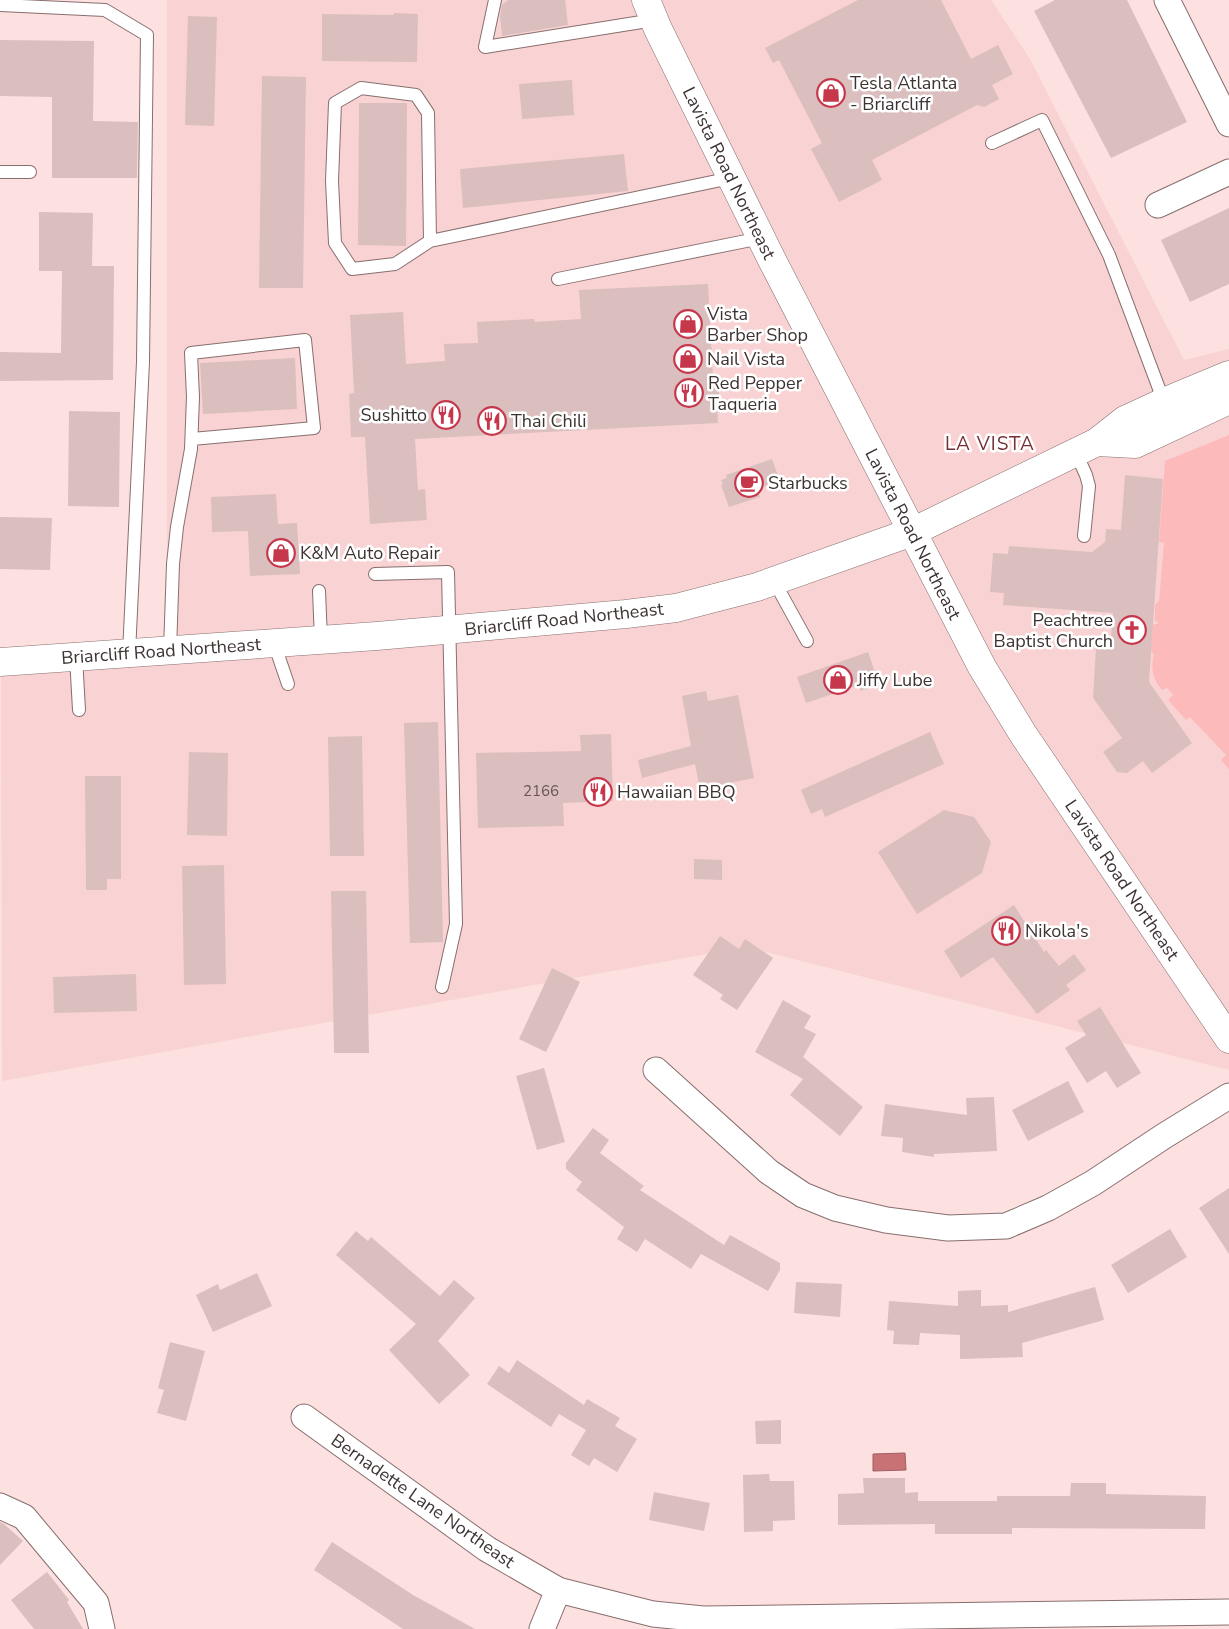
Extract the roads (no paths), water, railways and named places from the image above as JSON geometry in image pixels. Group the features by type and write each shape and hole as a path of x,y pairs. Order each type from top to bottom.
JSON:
{"main road":[{"name":"Lavista Road Northeast","path":"650,10 761,238 982,666 1023,734 1229,1039"},
{"name":"Briarcliff Road Northeast","path":"0,662 449,630 676,608 774,581 912,532 1086,447 1125,420 1229,375"},
{"name":"Briarcliff Road Northeast","path":"1086,447 1135,444 1229,400"}],"street":[{"path":"1167,0 1229,124"},
{"path":"1158,205 1229,172"},
{"path":"656,1070 769,1172 803,1195 835,1208 886,1220 948,1228 1006,1226 1048,1208 1093,1183 1229,1096"},
{"name":"Bernadette Lane Northeast","path":"304,1417 487,1549 558,1590 653,1614 703,1620 1229,1612"},
{"path":"0,1506 24,1517 96,1603 102,1629"},
{"path":"542,1629 558,1590"}],"lane":[{"path":"495,0 485,47 650,10"},
{"path":"0,4 105,10 147,35 143,362 129,653"},
{"path":"430,241 428,113 416,95 361,88 335,104 332,181 335,243 352,269 395,264 430,241 731,178"},
{"path":"992,143 1042,120 1109,255 1164,402"},
{"path":"0,172 30,172"},
{"path":"558,279 761,238"},
{"path":"170,650 173,564 177,527 186,484 192,439 191,353 305,340 314,428 192,439"},
{"path":"1084,536 1088,486 1086,447"},
{"path":"375,574 448,572 456,924 442,987"},
{"path":"774,581 807,641"},
{"path":"320,591 321,640"},
{"path":"274,643 288,684"},
{"path":"76,657 79,710"}],"place":[{"name":"Tesla Atlanta - Briarcliff","path":"831,93"},
{"name":"Vista Barber Shop","path":"688,324"},
{"name":"Nail Vista","path":"688,359"},
{"name":"Red Pepper Taqueria","path":"689,393"},
{"name":"Sushitto","path":"446,415"},
{"name":"Thai Chili","path":"492,421"},
{"name":"Starbucks","path":"749,483"},
{"name":"K&M Auto Repair","path":"281,553"},
{"name":"Peachtree Baptist Church","path":"1132,630"},
{"name":"Jiffy Lube","path":"838,680"},
{"name":"Hawaiian BBQ","path":"598,792"},
{"name":"Nikola's","path":"1006,931"}],"district":[{"name":"LA VISTA","path":"990,443"}]}
